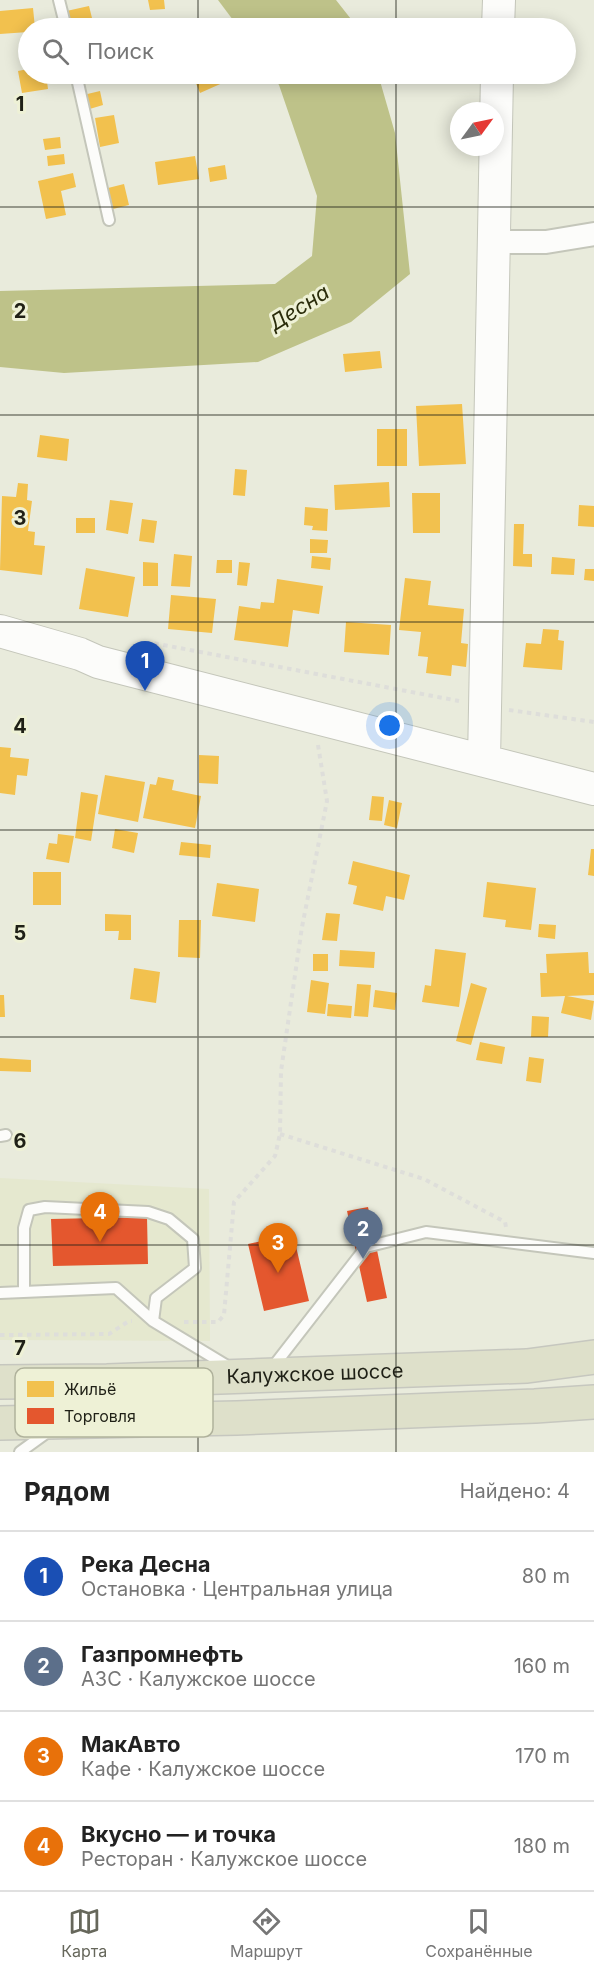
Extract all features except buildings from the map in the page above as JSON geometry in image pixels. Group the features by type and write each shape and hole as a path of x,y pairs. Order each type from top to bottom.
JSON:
{"highway":[{"name":"Калужское шоссе","path":"213,1377 527,1366 594,1357"},
{"name":"Калужское шоссе","path":"0,1382 15,1382"},
{"name":"Калужское шоссе","path":"213,1418 594,1402"}],"street":[{"path":"498,18 499,0"},
{"path":"484,761 497,84"},
{"path":"494,242 546,242 594,234"},
{"path":"0,631 80,654 108,665 594,789"}],"lane":[{"path":"59,0 64,18"},
{"path":"78,84 109,220"},
{"path":"24,1292 24,1228 29,1210 45,1207 148,1212 169,1219 193,1239 195,1268 156,1298 153,1321"},
{"path":"0,1293 116,1288 153,1321 255,1376 366,1247 426,1232 594,1253"},
{"path":"20,1452 40,1437"}],"path":[{"path":"502,709 594,722"},
{"path":"0,1335 109,1334 129,1321 218,1322 224,1315 234,1202 274,1156 280,1134 281,1071 302,927 327,801 317,738"},
{"path":"280,1134 424,1179 505,1222 509,1243"}],"shaded area":[{"path":"0,1178 209,1189 210,1341 0,1340"}],"water":[{"path":"218,0 336,0 350,18 232,18"},
{"name":"Десна","path":"381,84 395,133 410,274 351,322 258,362 64,373 0,367 0,291 275,284 312,256 317,196 279,85"}],"place":[{"name":"Река Десна","path":"145,691"},
{"name":"Вкусно — и точка","path":"100,1242"},
{"name":"Газпромнефть","path":"363,1259"},
{"name":"МакАвто","path":"278,1273"}]}
